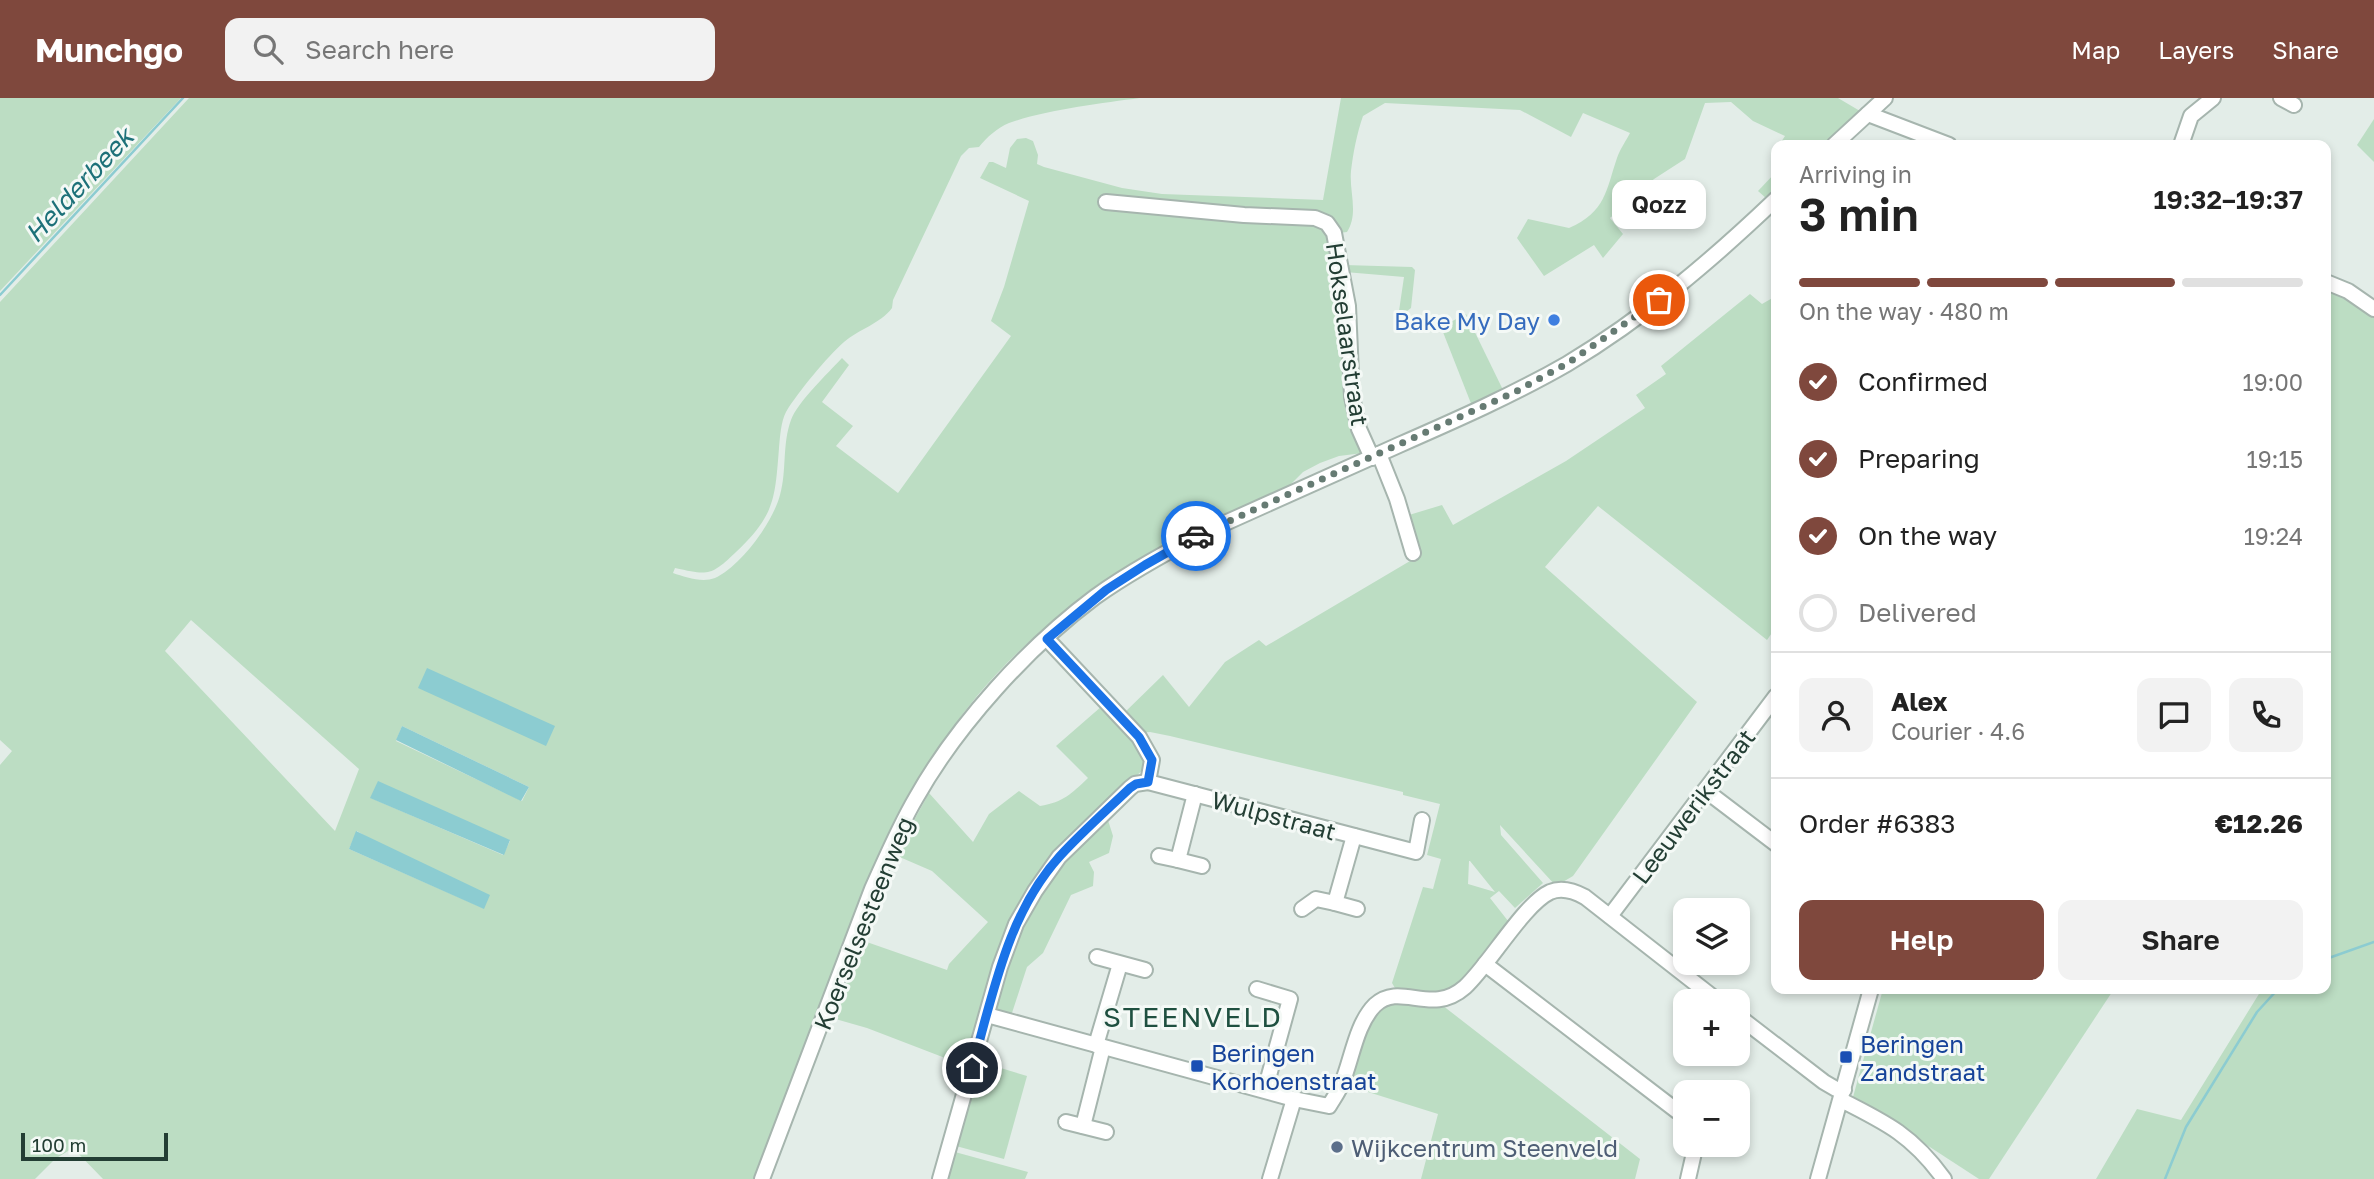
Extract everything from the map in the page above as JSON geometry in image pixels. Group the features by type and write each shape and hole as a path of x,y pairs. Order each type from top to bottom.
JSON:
{"street":[{"path":"1839,140 1885,98"},
{"path":"2183,140 2191,116 2213,98"},
{"path":"1868,114 1936,140"},
{"name":"Hokselaarstraat","path":"1106,202 1244,215 1315,218 1327,223 1334,233 1348,306 1352,397 1359,429 1375,456"},
{"name":"Koerselsesteenweg","path":"762,1179 872,889 916,797 981,705 1047,639 1093,599 1171,550 1205,532 1515,392 1568,363 1625,326 1676,288 1717,255 1771,205"},
{"path":"2331,284 2348,291 2374,309"},
{"path":"1375,456 1397,499 1413,553"},
{"path":"940,1179 1000,967 1016,924 1059,857 1136,784 1148,782 1152,760 1139,737 1047,639"},
{"name":"Leeuwerikstraat","path":"1610,916 1771,703"},
{"name":"Wulpstraat","path":"1148,782 1416,852 1422,820"},
{"path":"1705,790 1771,840"},
{"name":"Wulpstraat","path":"1178,860 1195,794"},
{"name":"Wulpstraat","path":"1335,903 1353,836"},
{"path":"1159,856 1202,866"},
{"path":"987,1015 1294,1099 1329,1106 1341,1086 1363,1025 1374,1006 1397,996 1443,1000 1465,987 1532,906 1549,892 1558,890 1575,892 1703,989"},
{"path":"1302,909 1316,899 1357,909"},
{"path":"1097,957 1145,970"},
{"path":"1083,1126 1120,964"},
{"path":"1485,964 1673,1109"},
{"path":"1257,989 1290,999 1265,1090"},
{"path":"1818,1179 1870,994"},
{"path":"1750,1025 1842,1095 1916,1145 1944,1179"},
{"path":"1270,1179 1294,1099"},
{"path":"1066,1122 1106,1132"},
{"path":"1688,1179 1693,1157"}],"green space":[{"path":"0,98 181,98 0,291"},
{"path":"189,98 1140,98 1023,118 1000,127 979,147 969,148 961,156 893,300 892,308 882,318 837,348 786,412 781,429 774,494 759,527 736,552 714,570 702,573 675,568 673,573 705,580 715,578 735,564 755,542 771,518 782,486 786,438 794,413 842,358 849,365 822,402 853,426 836,446 898,493 1011,336 991,321 1004,287 1029,201 980,178 989,162 1006,168 1010,148 1017,139 1026,138 1033,141 1038,155 1037,164 1122,188 1162,194 1323,200 1341,98 1838,98 1860,111 1829,140 1782,140 1785,136 1753,121 1731,102 1705,103 1685,159 1654,179 1610,218 1623,234 1603,258 1594,245 1544,276 1517,238 1528,219 1569,228 1591,215 1603,199 1618,155 1630,133 1583,113 1571,137 1520,110 1385,103 1363,116 1351,171 1351,225 1347,232 1339,233 1314,222 1330,235 1363,453 1339,456 1320,463 1303,472 1290,485 1201,526 1116,574 1042,630 977,696 931,761 876,866 753,1179 103,1179 73,1148 55,1159 35,1179 0,1179 0,765 12,751 0,740 0,302","holes":["191,620 359,769 335,831 165,651","402,726 529,787 522,801 396,741","371,798 509,840 510,841 503,855","357,831 483,908 349,849"]},
{"path":"2374,119 2374,162 2357,145"},
{"path":"1771,177 1771,195 1767,199 1758,191"},
{"path":"1344,265 1412,267 1415,270 1411,308 1399,311 1404,277 1345,272"},
{"path":"2331,287 2374,307 2374,1179 2096,1179 2137,1109 2181,1120 2259,994 2331,994"},
{"path":"1750,294 1762,304 1771,299 1771,634 1767,640 1598,506 1545,567 1697,702 1573,876 1556,886 1500,825 1501,835 1543,883 1515,908 1499,891 1490,898 1512,926 1465,982 1446,995 1398,993 1392,983 1423,887 1433,889 1441,859 1427,855 1440,804 1403,795 1403,792 1170,736 1140,733 1122,715 1163,675 1189,707 1225,662 1259,640 1266,646 1410,561 1419,552 1409,515 1442,505 1453,525 1566,461 1645,408 1636,395 1666,374 1661,366","holes":["1469,861 1470,861 1495,892 1468,884"]},
{"path":"1466,314 1504,392 1472,406 1441,327"},
{"path":"1102,706 1142,749 1146,759 1145,768 1104,805 1031,888 966,1066 867,1028 832,1018 861,940 947,970 949,964 988,922 932,871 895,855 929,793 973,842 989,814 1019,791 1040,806 1061,800 1088,778 1056,746"},
{"path":"1107,817 1113,836 1109,853 1089,862 1094,872 1093,886 1071,895 1043,953 1027,967 1011,1016 999,1014 996,1003 1016,938 1038,895 1064,858"},
{"path":"1882,994 2111,994 1989,1179 1979,1179 1853,1097"},
{"path":"1389,1002 1442,1005 1640,1159 1635,1179 1421,1179 1438,1114 1349,1086 1369,1020"},
{"path":"981,1062 1027,1076 1004,1159 956,1146"},
{"path":"955,1152 1028,1172 1025,1179 947,1179"}],"water":[{"path":"427,668 555,726 546,746 418,688"},
{"path":"402,726 529,787 521,801 396,740"},
{"path":"378,781 510,840 504,855 370,798"},
{"path":"356,831 490,895 484,909 349,849"}],"waterway":[{"name":"Helderbeek","path":"0,295 183,98"},
{"path":"2331,957 2374,942"},
{"path":"2165,1179 2186,1127 2257,1012 2273,994"}],"way so far":[{"path":"1196,536 1515,392 1568,363 1659,300"}],"place":[{"name":"Qozz","path":"1659,300"},
{"name":"Bake My Day","path":"1554,320"},
{"name":"Beringen Zandstraat","path":"1846,1057"},
{"name":"Beringen Korhoenstraat","path":"1197,1066"},
{"name":"Wijkcentrum Steenveld","path":"1337,1147"}],"district":[{"name":"STEENVELD","path":"1193,1016"}],"route":[{"path":"972,1068 1000,967 1016,924 1035,891 1059,857 1130,788 1148,782 1152,760 1139,737 1047,639 1106,590 1196,536"}]}
